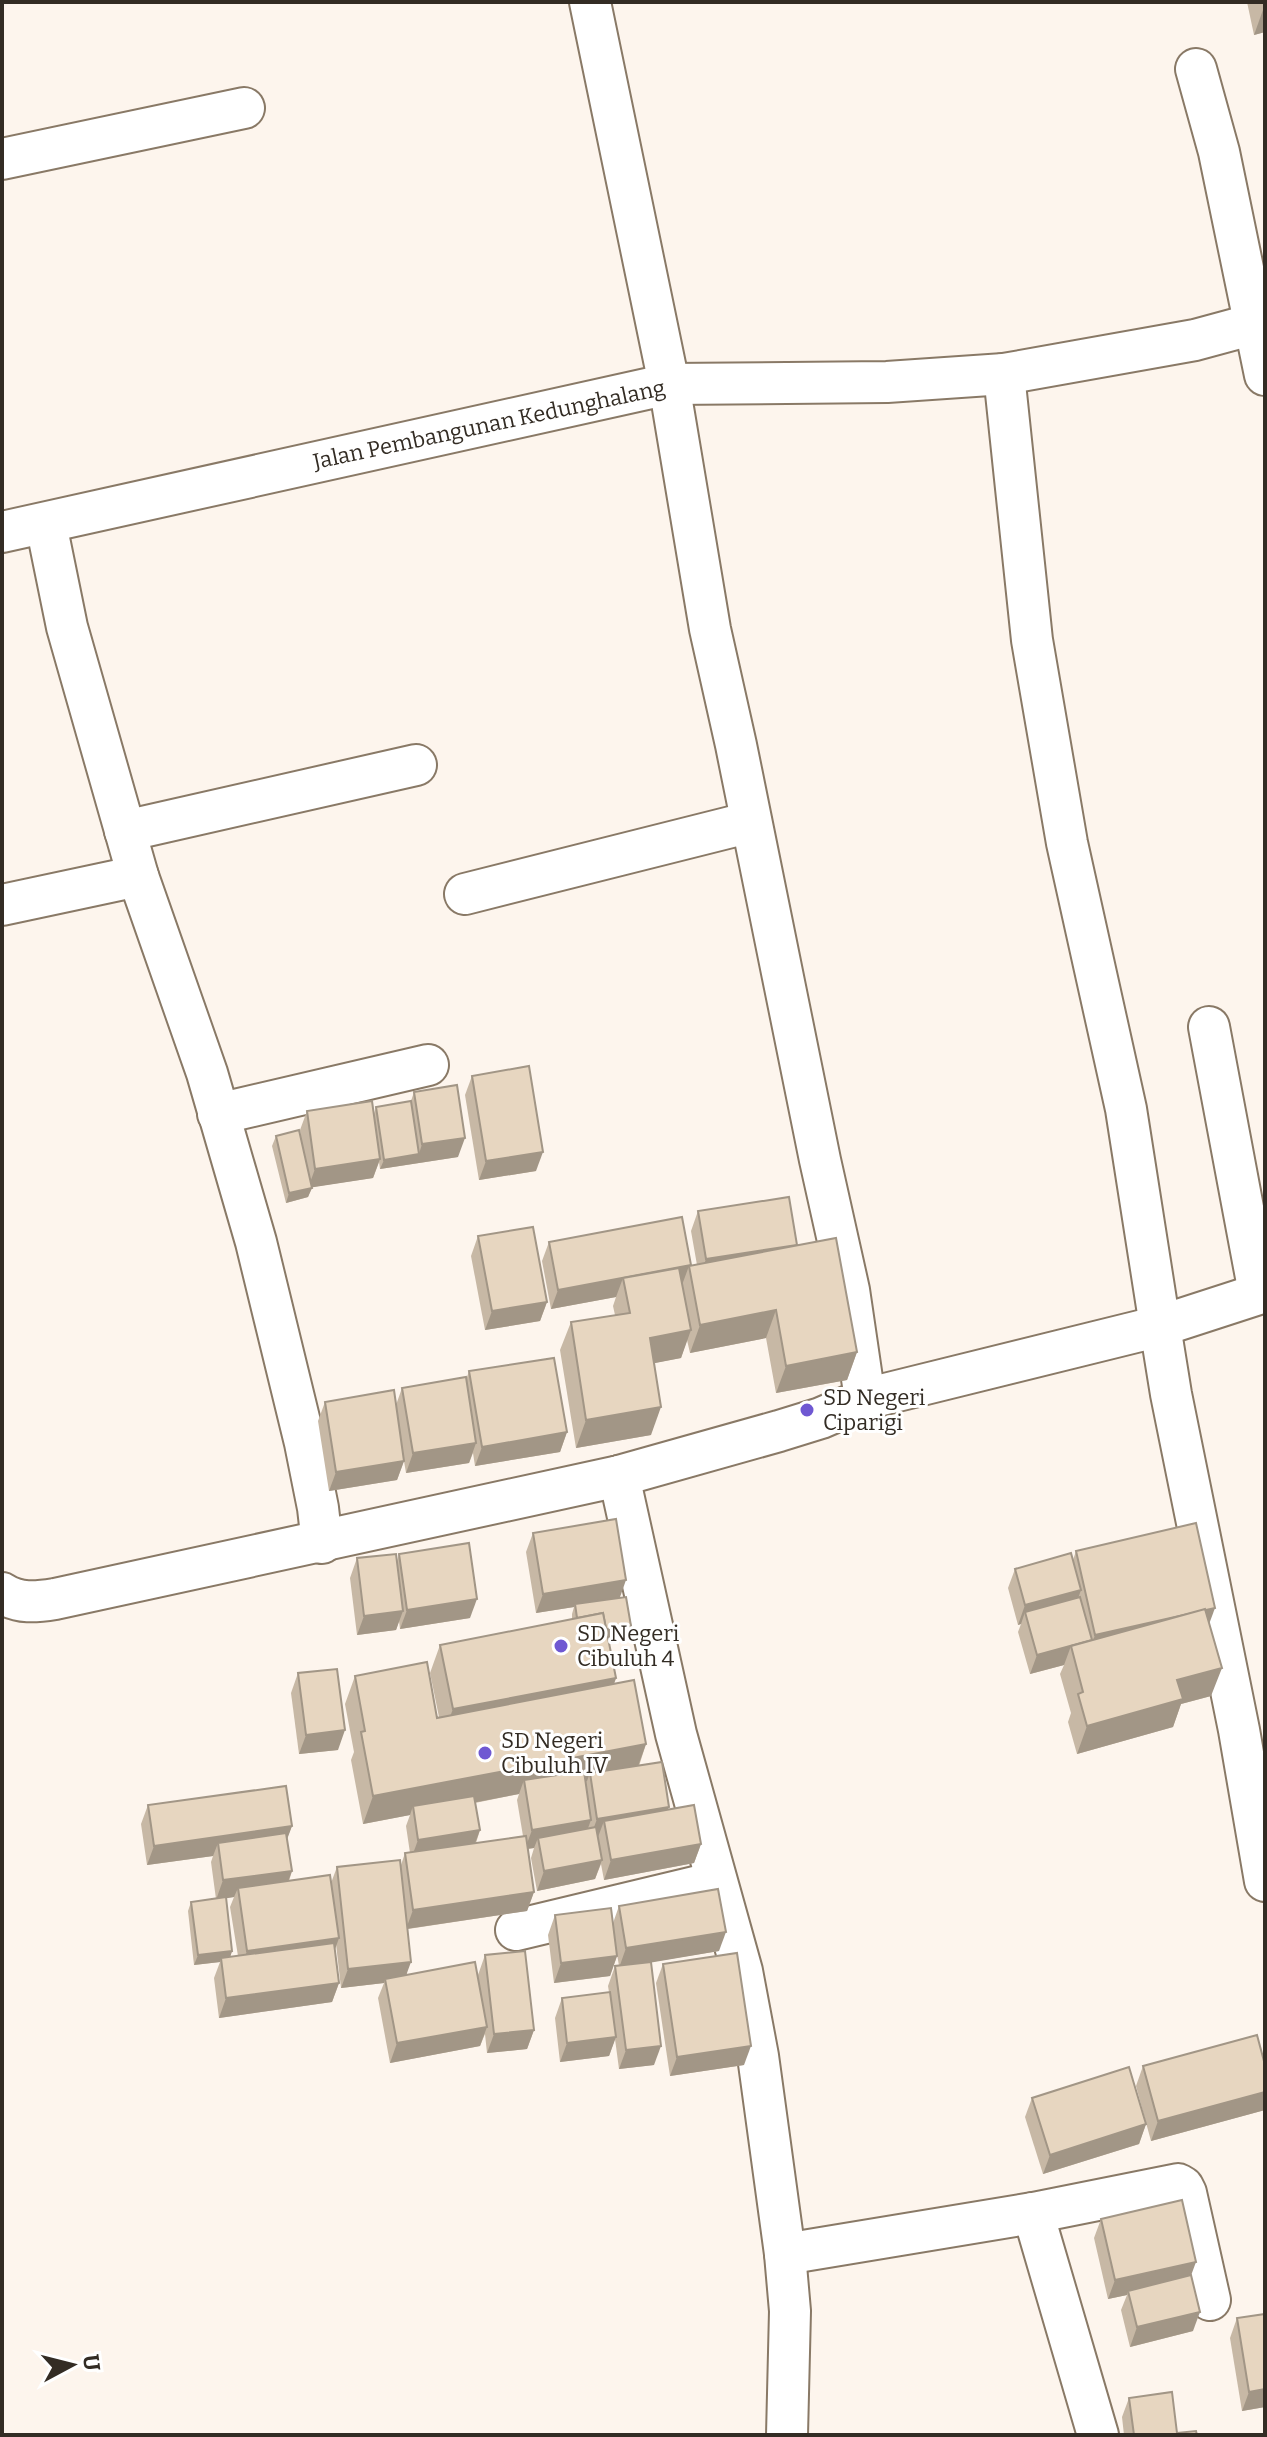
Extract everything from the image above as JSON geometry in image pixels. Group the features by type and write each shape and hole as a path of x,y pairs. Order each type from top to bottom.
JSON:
{"street":[{"path":"590,2 669,384 710,629 849,1290 865,1399"},
{"path":"1196,69 1260,323 1265,375"},
{"path":"2,159 244,108"},
{"name":"Jalan Pembangunan Kedunghalang","path":"2,532 669,384 887,382 1004,374 1195,340 1260,323"},
{"path":"1004,374 1032,640 1067,843 1126,1109 1171,1394 1239,1730 1265,1881"},
{"path":"46,524 67,627 138,876 207,1073 256,1242 305,1443 322,1543"},
{"path":"125,831 416,765"},
{"path":"465,894 751,822"},
{"path":"2,905 138,876"},
{"path":"2,1593 30,1602 55,1599 619,1476 821,1418 865,1399 1160,1326 1262,1292 1209,1027"},
{"path":"218,1114 428,1065"},
{"path":"619,1476 676,1734 742,1971 750,2013 785,2254 790,2311 787,2435"},
{"path":"516,1930 716,1882"},
{"path":"785,2254 1033,2213 1178,2184 1186,2193 1210,2300"},
{"path":"1033,2213 1098,2435"}],"building":[{"path":"529,1066 543,1152 486,1161 472,1076"},
{"path":"457,1085 465,1138 422,1144 414,1092"},
{"path":"372,1101 380,1159 315,1169 307,1111"},
{"path":"411,1101 419,1154 384,1160 376,1107"},
{"path":"299,1130 312,1188 289,1193 276,1136"},
{"path":"789,1197 797,1245 706,1259 698,1211"},
{"path":"682,1217 691,1265 558,1290 549,1242"},
{"path":"533,1227 547,1302 492,1311 478,1236"},
{"path":"836,1238 857,1352 786,1366 776,1310 700,1325 689,1266"},
{"path":"679,1268 691,1330 650,1338 661,1407 586,1420 571,1322 630,1313 623,1278"},
{"path":"554,1358 567,1432 482,1447 469,1371"},
{"path":"466,1377 476,1443 413,1453 402,1388"},
{"path":"394,1390 404,1461 336,1472 325,1402"},
{"path":"616,1519 626,1580 543,1594 533,1533"},
{"path":"1196,1523 1215,1608 1095,1635 1076,1551"},
{"path":"469,1543 477,1599 407,1610 399,1554"},
{"path":"1071,1553 1081,1590 1025,1605 1015,1569"},
{"path":"396,1554 403,1611 364,1616 357,1558"},
{"path":"626,1597 631,1626 606,1629 603,1613 577,1618 575,1604"},
{"path":"1080,1597 1092,1640 1037,1655 1025,1612"},
{"path":"1205,1609 1222,1668 1177,1680 1183,1699 1087,1726 1078,1694 1083,1692 1071,1646"},
{"path":"603,1613 616,1678 453,1709 440,1645"},
{"path":"427,1662 437,1718 634,1680 646,1744 373,1796 355,1676"},
{"path":"337,1669 345,1730 306,1735 298,1673"},
{"path":"662,1762 669,1807 597,1819 590,1773"},
{"path":"584,1771 591,1820 532,1830 524,1780"},
{"path":"286,1786 292,1826 154,1846 148,1805"},
{"path":"474,1796 480,1830 418,1840 413,1806"},
{"path":"694,1805 701,1844 611,1860 604,1821"},
{"path":"596,1827 602,1860 544,1871 538,1838"},
{"path":"286,1833 292,1871 223,1880 218,1843"},
{"path":"526,1836 534,1892 413,1910 405,1853"},
{"path":"400,1860 411,1962 348,1969 337,1867"},
{"path":"330,1875 339,1938 247,1951 238,1888"},
{"path":"718,1889 726,1932 626,1948 619,1906"},
{"path":"226,1897 232,1951 198,1955 191,1902"},
{"path":"611,1908 617,1956 561,1963 555,1915"},
{"path":"334,1943 339,1983 226,1998 221,1958"},
{"path":"525,1951 534,2030 494,2034 485,1955"},
{"path":"737,1953 751,2046 677,2057 663,1964"},
{"path":"475,1962 487,2027 397,2043 385,1979"},
{"path":"651,1962 661,2046 626,2050 615,1966"},
{"path":"610,1992 616,2037 567,2043 562,1998"},
{"path":"1257,2035 1265,2065 1265,2092 1158,2121 1143,2066"},
{"path":"1129,2067 1146,2124 1050,2155 1032,2098"},
{"path":"1182,2200 1196,2262 1115,2280 1101,2219"},
{"path":"1191,2275 1200,2312 1137,2327 1128,2291"},
{"path":"1265,2314 1265,2389 1249,2392 1237,2318"},
{"path":"1172,2392 1177,2433 1196,2431 1197,2435 1134,2435 1129,2398"}],"place":[{"name":"SD Negeri Ciparigi","path":"807,1410"},
{"name":"SD Negeri Cibuluh 4","path":"561,1646"},
{"name":"SD Negeri Cibuluh IV","path":"485,1753"}]}
